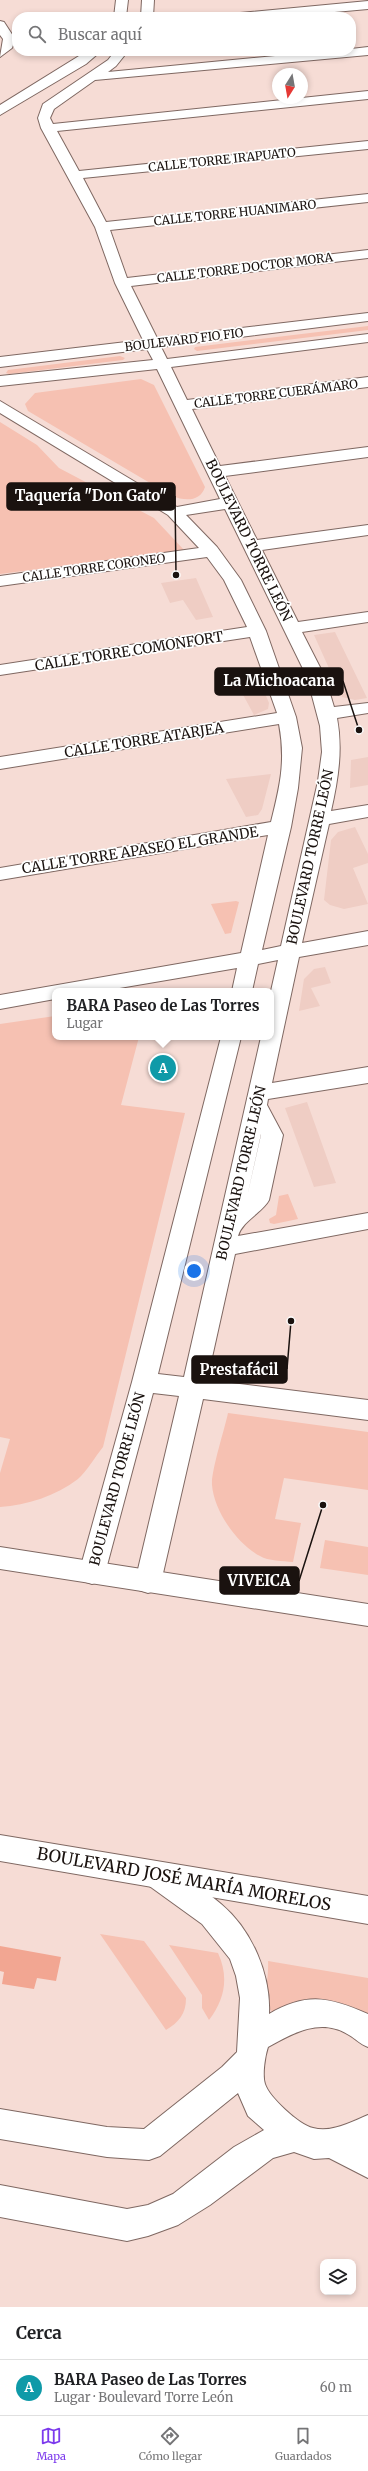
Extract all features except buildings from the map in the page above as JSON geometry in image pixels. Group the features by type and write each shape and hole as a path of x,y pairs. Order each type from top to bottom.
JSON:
{"street":[{"path":"121,12 122,0"},
{"path":"147,12 148,0"},
{"path":"293,12 368,5"},
{"path":"0,25 9,39 8,45 0,53"},
{"path":"356,52 368,51"},
{"path":"2,109 25,93 88,56"},
{"path":"37,115 112,62 117,56"},
{"path":"90,77 315,56"},
{"path":"2,109 37,115 368,95"},
{"name":"BOULEVARD TORRE LEÓN","path":"37,115 75,176 102,227 122,283 184,405 229,503 253,546 316,677 327,714 331,742 329,771 320,819 274,1026"},
{"name":"CALLE TORRE IRAPUATO","path":"75,176 368,145"},
{"name":"CALLE TORRE HUANIMARO","path":"102,227 368,198"},
{"name":"CALLE TORRE DOCTOR MORA","path":"122,283 368,254"},
{"name":"BOULEVARD FIO FIO","path":"0,362 368,317"},
{"name":"BOULEVARD FIO FIO","path":"0,381 162,364 368,338"},
{"name":"CALLE TORRE CUERÁMARO","path":"184,405 368,382"},
{"path":"0,406 174,512 211,551 232,580 257,631 287,717 293,748 289,788 281,827 243,988"},
{"path":"215,472 368,452"},
{"path":"174,512 229,503"},
{"path":"253,546 368,530"},
{"name":"CALLE TORRE CORONEO","path":"0,582 211,551"},
{"path":"293,628 368,617"},
{"name":"CALLE TORRE COMONFORT","path":"0,670 257,631"},
{"path":"327,714 368,708"},
{"name":"CALLE TORRE ATARJEA","path":"0,763 287,717"},
{"path":"320,819 368,811"},
{"name":"CALLE TORRE APASEO EL GRANDE","path":"0,874 281,827"},
{"path":"98,988 110,987 251,958 368,938"},
{"path":"0,1002 52,993"},
{"name":"BOULEVARD TORRE LEÓN","path":"92,1573 144,1382 230,1040"},
{"name":"BOULEVARD TORRE LEÓN","path":"258,1100 271,1040"},
{"path":"226,1238 258,1200 272,1135 258,1100 368,1075"},
{"path":"226,1238 368,1221"},
{"name":"BOULEVARD TORRE LEÓN","path":"148,1582 194,1388 226,1238"},
{"path":"144,1382 368,1410"},
{"path":"0,1558 368,1615"},
{"name":"BOULEVARD JOSÉ MARÍA MORELOS","path":"0,1848 158,1876 368,1910"},
{"path":"158,1876 212,1914 241,1950 251,1976 255,1998 249,2083 259,2105 294,2137 314,2144 332,2143 357,2138 368,2130"},
{"path":"0,2124 107,2142 149,2144 232,2078 250,2055 257,2038 268,2029 288,2019 314,2012 341,2017 360,2025 368,2032"},
{"path":"0,2201 127,2226 141,2224 186,2205 263,2146 294,2137"},
{"path":"332,2143 368,2163"}],"shaded area":[{"path":"368,326 368,330 197,351 194,349 195,347"},
{"path":"120,356 125,358 123,360 9,374 6,373 8,370"},
{"path":"141,379 154,385 205,487 203,492 196,498 182,499 172,496 28,411 25,404 35,393"},
{"path":"0,422 37,445 59,468 154,518 184,550 0,574"},
{"path":"196,578 213,617 196,620 183,600 170,603 161,583"},
{"path":"335,632 367,698 355,700 342,697 314,635"},
{"path":"258,677 269,703 268,709 254,715 235,680"},
{"path":"368,757 368,785 350,788 351,760"},
{"path":"271,774 262,809 258,815 246,817 226,779"},
{"path":"355,827 368,854 368,863 353,868 368,904 344,909 330,905 324,900 331,840 338,832"},
{"path":"236,901 239,902 231,933 225,934 211,904"},
{"path":"325,967 331,983 311,988 320,1006 299,1011 304,979 314,969"},
{"path":"52,1016 52,1040 138,1040 121,1105 185,1113 103,1447 81,1476 69,1485 41,1499 0,1507 0,1473 10,1439 0,1437 0,1024"},
{"path":"307,1102 336,1183 314,1187 285,1108"},
{"path":"288,1194 298,1219 274,1224 270,1223 269,1219 276,1215 279,1196"},
{"path":"228,1413 368,1432 368,1490 284,1478 275,1519 301,1523 293,1562 267,1559 251,1551 228,1526 217,1505 212,1479"},
{"path":"325,1540 368,1547 368,1575 320,1568"},
{"path":"100,1934 144,1941 186,1998 185,2009 175,2024 166,2030"},
{"path":"169,1945 218,1953 223,1971 224,1988 219,2004 209,2020 202,2008 202,1995"},
{"path":"0,1946 61,1957 56,1981 37,1978 34,1989 2,1984 4,1972 0,1971"},
{"path":"268,1961 368,1978 368,2015 343,2004 328,2000 315,1999 283,2011 272,2011 268,2007 266,1998"}],"place":[{"name":"Taquería \"Don Gato\"","path":"176,575"},
{"name":"La Michoacana","path":"359,730"},
{"name":"BARA Paseo de Las Torres","path":"163,1068"},
{"name":"Prestafácil","path":"291,1321"},
{"name":"VIVEICA","path":"323,1505"}]}
